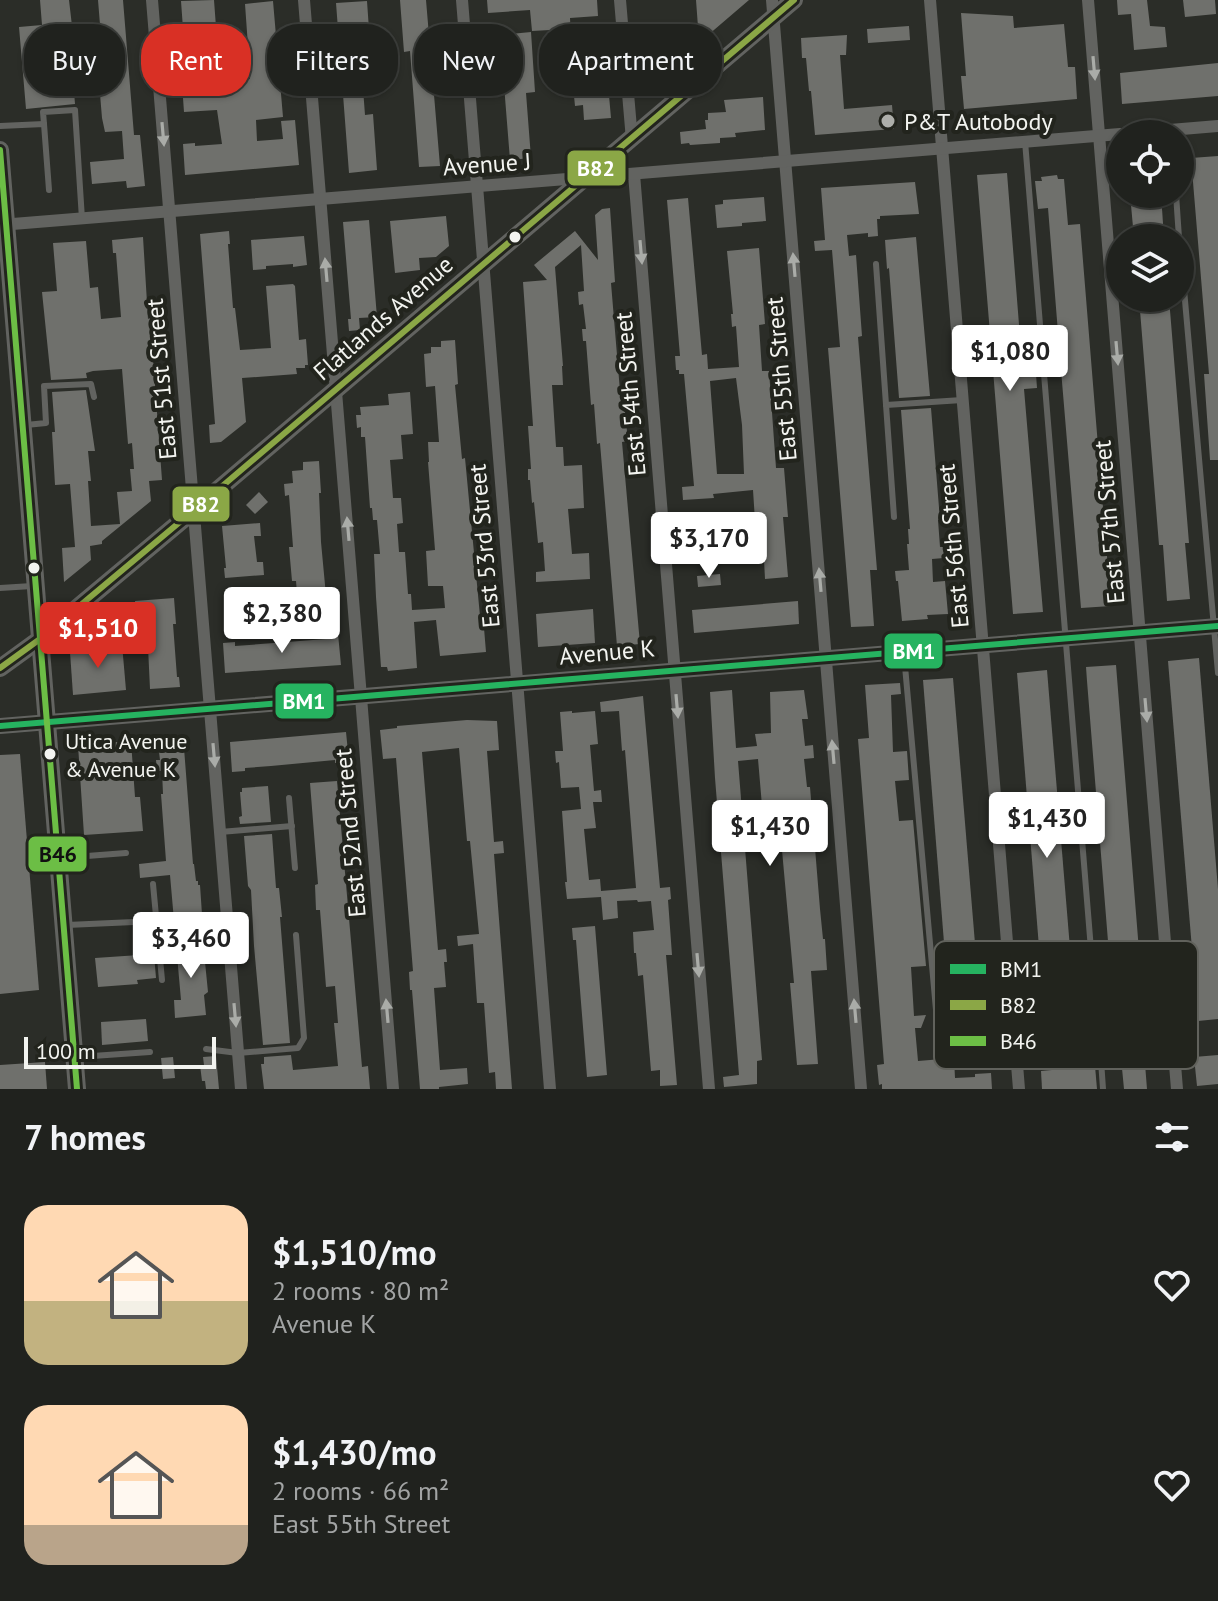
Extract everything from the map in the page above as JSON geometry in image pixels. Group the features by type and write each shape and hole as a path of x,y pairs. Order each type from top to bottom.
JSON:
{"main road":[{"name":"Flatlands Avenue","path":"0,668 40,639 632,140 773,9 794,0"},
{"path":"0,150 3,225 25,388 22,425 77,1089"}],"street":[{"name":"East 51st Street","path":"152,0 241,1089"},
{"name":"East 52nd Street","path":"304,0 393,1089"},
{"name":"East 53rd Street","path":"462,0 550,1089"},
{"path":"620,0 632,140"},
{"name":"East 56th Street","path":"930,0 1007,941"},
{"name":"East 57th Street","path":"1088,0 1165,941"},
{"name":"East 55th Street","path":"773,9 861,1089"},
{"name":"Avenue J","path":"1194,129 1218,126"},
{"name":"Avenue J","path":"3,225 1106,135"},
{"name":"East 54th Street","path":"634,174 709,1089"},
{"name":"Avenue K","path":"0,726 1216,626"},
{"name":"East 56th Street","path":"1017,1069 1019,1089"},
{"name":"East 57th Street","path":"1175,1069 1177,1089"}],"lane":[{"path":"49,190 43,112 75,110 82,219"},
{"path":"0,126 44,124"},
{"path":"1025,141 1090,941"},
{"path":"876,264 894,517"},
{"path":"1186,312 1218,673"},
{"path":"22,425 46,423 42,387 91,384 94,397"},
{"path":"886,405 963,399"},
{"path":"0,588 36,586"},
{"path":"904,652 934,987"},
{"path":"289,798 295,868"},
{"path":"220,832 292,826"},
{"path":"58,858 126,853"},
{"path":"153,884 162,980"},
{"path":"64,926 134,922"},
{"path":"158,940 228,933"},
{"path":"206,1049 238,1053 298,1048 302,1044 296,935"},
{"path":"74,1057 150,1052"},
{"path":"1102,1069 1103,1089"}],"building":[{"path":"40,0 69,0 72,24 42,24"},
{"path":"98,0 123,0 125,24 100,24"},
{"path":"214,0 216,24 183,24 181,1"},
{"path":"400,0 426,0 428,24 414,24 414,96 434,96 440,166 419,167 410,51 404,52"},
{"path":"487,0 597,0 598,16 570,18 570,24 539,24 539,31 532,31 530,10 488,13"},
{"path":"696,0 749,0 721,24 698,24"},
{"path":"1117,0 1147,0 1150,26 1165,27 1167,47 1134,50 1131,14 1118,15"},
{"path":"1183,0 1215,0 1216,14 1185,17"},
{"path":"273,1 275,24 267,24 267,96 281,96 283,117 256,120 257,141 283,139 281,121 295,120 299,165 185,175 183,144 222,144 217,110 184,112 183,98 251,96 251,24 246,24 245,4"},
{"path":"367,1 369,24 338,24 336,3"},
{"path":"961,13 1013,16 1014,28 1064,24 1068,67 1075,67 1077,99 964,109 961,76 966,76"},
{"path":"125,25 134,135 140,135 145,186 127,188 126,181 92,184 90,162 124,159 122,131 105,132 100,96 125,96"},
{"path":"909,26 910,40 868,43 867,29"},
{"path":"19,27 24,27 24,86"},
{"path":"531,32 535,92 526,93 531,158 510,160 505,96 523,96 523,33"},
{"path":"847,35 846,55 840,55 844,109 892,105 894,129 815,135 801,38"},
{"path":"1218,63 1218,96 1122,104 1120,73"},
{"path":"25,96 74,96 75,104 26,109"},
{"path":"343,96 364,96 365,115 373,114 377,170 349,173"},
{"path":"574,96 609,96 611,118 584,120 583,105 575,106"},
{"path":"763,97 765,130 735,133 736,137 720,138 720,143 681,144 680,132 706,129 708,113 726,112 724,100"},
{"path":"1218,156 1218,460 1210,460 1204,374 1209,374 1194,194 1194,158"},
{"path":"1007,173 1023,375 1036,374 1037,388 1024,389 1043,612 1013,614 977,175"},
{"path":"1057,175 1058,179 1064,179 1068,225 1080,224 1111,606 1081,608 1060,358 1049,359 1048,345 1059,345 1048,208 1038,209 1035,181"},
{"path":"915,182 919,214 880,216 877,219 878,236 868,237 868,233 847,235 849,256 856,255 862,336 858,337 877,570 870,570 874,626 851,627 828,348 840,347 832,250 815,251 814,241 825,240 821,188"},
{"path":"764,197 766,221 717,228 715,205 723,204 723,200"},
{"path":"688,198 702,355 707,354 708,369 739,367 736,326 732,327 727,251 759,248 765,324 759,325 762,371 769,371 776,468 784,468 788,517 783,517 788,577 765,579 763,541 761,535 756,536 753,490 713,494 714,498 683,500 682,487 694,486 684,374 676,370 675,356 680,356 667,200","holes":["736,378 744,474 717,474 710,381"]},
{"path":"610,208 615,282 611,283 621,403 624,403 628,441 622,442 640,644 617,646 600,443 597,444 586,341 583,341 582,329 586,329 583,304 579,305 578,292 584,291 581,245 555,267 563,385 552,385 556,447 563,447 564,466 582,465 584,508 568,509 572,554 589,553 590,579 536,582 536,572 545,571 543,542 538,543 534,502 528,480 528,469 531,469 528,426 533,426 523,282 547,280 534,265 575,231 598,260 595,215 602,209"},
{"path":"1131,208 1162,208 1163,224 1133,224"},
{"path":"446,216 449,246 436,257 419,258 420,270 395,273 390,221"},
{"path":"369,220 377,317 359,318 360,330 349,331 348,319 351,319 343,222"},
{"path":"229,231 233,308 240,350 271,348 266,286 293,284 299,340 306,339 308,365 296,368 297,374 242,378 246,422 221,442 210,443 209,425 215,424 200,234"},
{"path":"304,236 307,265 266,266 266,269 253,270 251,240"},
{"path":"143,237 162,480 149,481 151,501 102,544 90,546 91,560 64,582 62,548 75,547 70,484 55,485 52,392 86,390 95,451 88,451 91,526 120,524 117,492 132,491 130,469 134,469 132,443 128,444 122,369 93,371 86,373 87,378 51,380 42,292 57,291 53,243 86,241 90,288 98,287 101,319 121,317 116,253 113,253 112,240"},
{"path":"916,237 930,396 899,398 885,240"},
{"path":"1140,312 1170,312 1189,543 1185,543 1190,599 1167,601 1163,545 1159,545"},
{"path":"455,340 458,384 455,385 462,459 465,458 486,652 440,656 436,620 414,622 417,668 388,671 387,667 381,667 374,554 380,554 377,520 373,520 370,508 365,437 361,437 361,427 357,428 356,415 361,415 360,407 389,405 388,394 410,392 413,434 401,435 403,459 390,460 393,498 401,498 403,523 397,524 399,552 405,552 412,610 445,608 443,586 428,586 426,551 435,550 428,442 439,442 435,386 426,387 424,354 431,353 431,347 441,347 441,341"},
{"path":"931,408 940,547 943,547 944,558 932,559 933,582 945,581 948,614 902,621 895,571 909,570 907,544 910,529 901,410"},
{"path":"319,461 321,542 328,617 299,619 289,547 293,547 289,495 285,496 284,484 293,483 292,471 303,470 303,462"},
{"path":"259,492 268,502 255,514 246,505"},
{"path":"723,518 724,532 739,530 741,551 690,556 690,522"},
{"path":"260,523 261,536 254,536 257,562 263,562 264,575 225,578 222,526"},
{"path":"720,574 721,585 698,587 697,576"},
{"path":"254,595 257,623 231,625 229,598"},
{"path":"174,598 176,624 173,624 180,687 150,689 147,626 137,627 135,601"},
{"path":"798,601 799,624 694,633 692,610"},
{"path":"593,609 595,643 538,647 536,614"},
{"path":"338,634 341,665 225,673 223,643 235,642 235,646 326,639 325,635"},
{"path":"122,644 126,690 73,695 70,652 75,648"},
{"path":"1199,658 1218,889 1218,1019 1198,1021 1198,941 1191,941 1168,661"},
{"path":"1116,665 1138,941 1108,941 1086,667"},
{"path":"1047,670 1069,941 1038,941 1017,673"},
{"path":"953,678 975,941 944,941 923,680"},
{"path":"900,683 901,694 891,695 893,752 907,751 909,780 895,781 899,821 913,820 926,966 911,967 914,1016 926,1015 921,1028 915,1028 918,1061 934,1060 934,1069 955,1069 955,1078 991,1073 992,1089 882,1089 882,1084 879,1085 877,1065 884,1064 858,739 869,738 865,685"},
{"path":"732,690 736,748 757,746 755,734 771,733 770,692 804,690 808,719 802,719 805,746 813,745 814,758 804,759 807,787 810,787 827,970 811,971 818,1064 797,1065 790,983 794,983 780,828 764,829 758,759 738,761 762,1060 757,1061 757,1084 724,1087 723,1077 739,1075 710,692"},
{"path":"643,696 660,888 670,887 672,955 666,955 677,1085 660,1086 660,1070 651,1071 643,975 638,976 634,953 633,932 654,930 651,901 617,901 618,918 603,920 601,897 567,899 565,882 562,811 581,809 579,787 561,788 555,751 563,751 560,712 595,711 598,744 590,745 594,791 601,790 602,802 593,802 596,828 584,829 589,880 600,879 601,891 636,888 619,711 601,712 600,702"},
{"path":"467,720 497,721 499,750 487,751 494,842 503,841 504,853 494,854 512,1089 496,1089 495,1072 489,1073 484,1003 477,1003 473,944 458,946 457,936 479,934 459,748 422,752 438,950 446,949 447,962 444,962 446,987 434,988 440,1070 467,1068 468,1084 420,1089 410,990 409,972 413,971 396,758 383,759 380,730"},
{"path":"346,732 349,762 335,763 335,760 245,768 245,771 232,772 230,742"},
{"path":"183,735 193,864 196,881 200,885 203,929 175,932 170,875 140,878 139,864 166,861 162,771 157,771 156,760 160,760 159,752 165,752 163,737"},
{"path":"131,741 135,797 140,797 143,831 84,835 78,745"},
{"path":"20,754 39,990 0,994 0,755"},
{"path":"337,781 362,1067 368,1066 370,1089 264,1089 261,1064 264,1064 264,1057 291,1055 293,1070 338,1066 335,986 326,987 320,910 316,910 315,885 318,884 310,783"},
{"path":"268,786 271,822 240,824 242,788"},
{"path":"272,834 276,888 279,888 282,917 290,1043 263,1045 244,836"},
{"path":"595,926 607,1075 587,1077 576,940 573,940 572,928"},
{"path":"203,942 208,992 204,995 206,1015 175,1018 174,1000 181,1000 176,944"},
{"path":"154,954 156,978 137,980 138,984 98,987 95,958"},
{"path":"146,1019 148,1041 102,1045 101,1022"},
{"path":"1218,1055 1218,1084 1197,1086 1198,1057"},
{"path":"216,1056 219,1089 206,1089 200,1065 204,1065 203,1057"},
{"path":"173,1057 175,1078 163,1079 161,1058"},
{"path":"45,1062 47,1089 0,1089 0,1065"},
{"path":"1095,1069 1097,1089 1042,1089 1041,1071"},
{"path":"1122,1069 1145,1069 1147,1089 1124,1089"}],"transit line":[{"name":"B82","path":"0,668 40,639 193,511 794,0"},
{"name":"B46","path":"0,150 77,1089"},
{"name":"BM1","path":"0,726 1218,626"}],"place":[{"name":"P&T Autobody","path":"888,121"},
{"name":"Utica Avenue & Avenue K","path":"50,754"}]}
